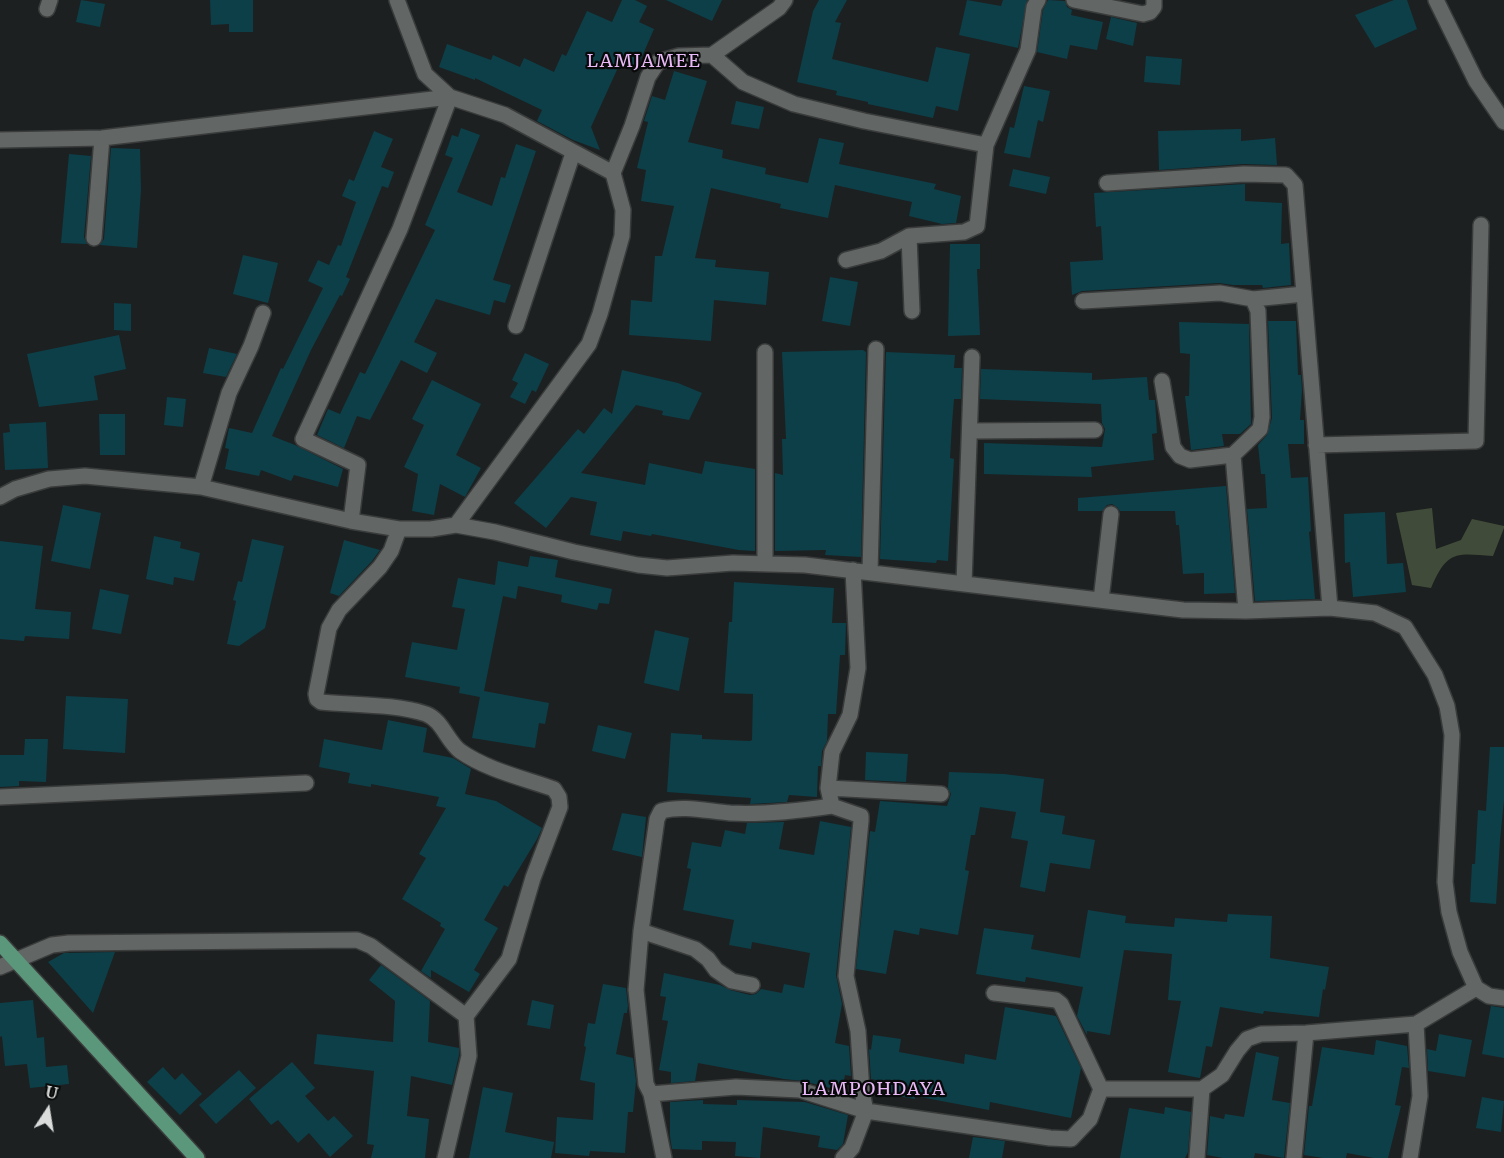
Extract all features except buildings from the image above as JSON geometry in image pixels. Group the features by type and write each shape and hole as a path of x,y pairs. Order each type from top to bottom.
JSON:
{"main road":[{"path":"0,943 197,1158"}],"street":[{"path":"397,0 425,74 450,97 505,115 613,173"},
{"path":"456,525 589,344 622,236 623,210 613,173 648,77 658,62 679,56 712,55 779,8 785,0"},
{"path":"846,260 881,251 909,236 964,232 977,226 986,145 1028,51 1034,7 1038,0"},
{"path":"1074,0 1143,14 1150,12 1154,7 1154,0"},
{"path":"1436,0 1476,81 1504,122"},
{"path":"712,55 743,82 794,104 864,121 986,145"},
{"path":"0,140 102,138 450,97"},
{"path":"351,521 358,465 303,440 400,229 450,97"},
{"path":"94,238 102,138"},
{"path":"516,326 573,153"},
{"path":"1107,183 1244,174 1286,175 1295,185 1330,608"},
{"path":"1316,445 1476,441 1481,225"},
{"path":"909,236 912,311"},
{"path":"1083,301 1220,293 1253,299 1304,294"},
{"path":"1162,381 1173,447 1180,456 1190,460 1233,455 1260,429 1262,417 1258,311 1253,299"},
{"path":"201,487 229,393 251,346 263,313"},
{"path":"870,572 876,349"},
{"path":"765,352 765,564"},
{"path":"964,584 972,357"},
{"path":"970,431 1095,430"},
{"path":"1233,455 1246,611"},
{"path":"0,497 15,489 49,478 85,476 201,487 351,521 399,529 431,529 456,525 638,565 667,568 733,563 853,570 1183,610 1246,611 1330,608 1375,613 1405,627 1436,675 1447,706 1452,735 1445,882 1449,912 1460,952 1476,988 1489,996 1504,998"},
{"path":"1101,600 1111,514"},
{"path":"399,529 391,551 380,567 339,610 329,628 316,699 321,702 409,710 429,715 444,729 458,749 476,760 554,789 559,796 560,807 533,878 509,959 466,1016 468,1056 445,1158"},
{"path":"832,806 828,788 832,752 850,715 858,668 853,570"},
{"path":"0,797 306,783"},
{"path":"828,788 941,794"},
{"path":"664,1158 651,1094 646,1084 636,990 641,931 657,819 661,811 678,807 732,813 791,812 832,806 861,816 846,976 858,1031 862,1092 866,1111 852,1148 843,1158"},
{"path":"641,931 694,949 732,981 752,985"},
{"path":"0,967 52,945 69,943 357,940 371,946 466,1016"},
{"path":"1101,1089 1202,1089 1222,1075 1247,1039 1261,1034 1306,1033 1416,1024 1476,988"},
{"path":"651,1094 735,1087 800,1090 866,1111 1050,1138 1071,1139 1090,1119 1101,1089 1061,1004 1056,1000 994,993"},
{"path":"1410,1158 1420,1096 1416,1024"},
{"path":"1293,1158 1306,1033"},
{"path":"1197,1158 1202,1089"}],"green space":[{"path":"1432,508 1436,549 1461,540 1472,519 1504,526 1504,528 1493,556 1470,554 1448,560 1431,588 1412,585 1396,513"}],"district":[{"name":"LAMJAMEE","path":"644,62"},
{"name":"LAMPOHDAYA","path":"874,1090"}]}
